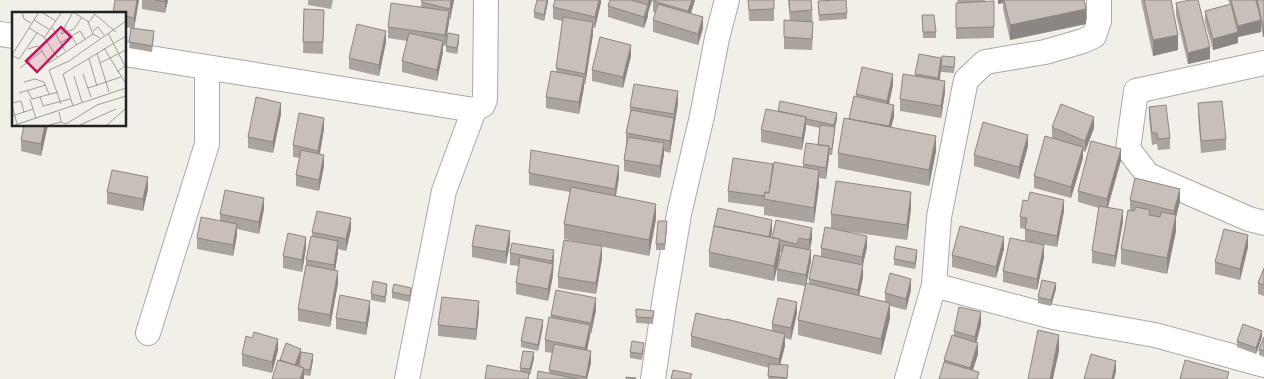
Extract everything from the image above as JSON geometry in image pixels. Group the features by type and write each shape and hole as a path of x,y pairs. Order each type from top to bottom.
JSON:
{"street":[{"path":"126,54 474,110 483,105 485,99 486,0"},
{"path":"653,379 679,214 727,0"},
{"path":"907,379 934,285 939,217 966,80 985,62 1045,52 1094,36 1099,21 1099,0"},
{"path":"1264,63 1136,91 1128,149 1148,175 1249,219 1264,223"},
{"path":"148,333 207,144 207,67"},
{"path":"407,379 444,191 474,110"},
{"path":"934,285 1053,317 1156,335 1264,365"}],"building":[{"path":"115,0 137,0 134,18 126,16 126,12 113,12"},
{"path":"422,0 451,0 450,9 421,2"},
{"path":"537,0 547,0 544,15 534,12"},
{"path":"555,0 599,0 595,17 553,7"},
{"path":"610,0 631,0 648,5 644,17 608,6"},
{"path":"653,0 692,0 688,11"},
{"path":"748,0 774,0 774,9 749,10"},
{"path":"789,0 811,0 812,10 790,12"},
{"path":"846,0 847,13 819,15 818,1"},
{"path":"1004,0 1084,0 1086,9 1010,25"},
{"path":"1144,0 1171,0 1178,35 1153,40"},
{"path":"1198,0 1210,47 1188,53 1176,3"},
{"path":"1231,0 1256,0 1261,20 1238,26"},
{"path":"1257,0 1264,0 1264,26 1263,26"},
{"path":"994,1 994,27 956,28 956,3"},
{"path":"391,3 449,11 445,35 388,27"},
{"path":"658,4 703,17 698,34 653,20"},
{"path":"1231,4 1238,32 1213,39 1205,11"},
{"path":"304,9 324,10 323,42 303,42"},
{"path":"922,15 934,15 936,32 923,32"},
{"path":"563,17 593,22 585,74 556,68"},
{"path":"784,20 813,22 812,39 784,37"},
{"path":"357,24 386,31 379,65 349,58"},
{"path":"131,28 154,31 152,46 129,42"},
{"path":"409,33 443,41 437,70 402,61"},
{"path":"448,33 459,35 457,48 446,46"},
{"path":"600,37 631,45 623,77 592,70"},
{"path":"919,54 941,58 938,78 915,74"},
{"path":"942,56 955,57 954,67 941,66"},
{"path":"862,67 893,74 887,101 856,94"},
{"path":"551,71 584,77 579,102 546,97"},
{"path":"903,74 945,81 941,106 900,99"},
{"path":"634,84 678,91 674,114 630,107"},
{"path":"854,96 894,105 889,126 849,119"},
{"path":"256,97 281,103 273,142 248,137"},
{"path":"780,101 837,113 834,125 778,111"},
{"path":"1222,101 1226,139 1201,141 1198,103"},
{"path":"1061,104 1094,117 1085,141 1052,127"},
{"path":"1166,105 1170,138 1158,139 1157,133 1152,133 1149,107"},
{"path":"766,109 806,117 802,138 761,130"},
{"path":"631,110 674,118 670,141 626,133"},
{"path":"299,113 324,118 318,151 293,145"},
{"path":"844,118 936,136 929,170 838,153"},
{"path":"983,122 1028,135 1019,167 974,155"},
{"path":"820,125 835,127 832,149 829,149 829,146 818,145"},
{"path":"24,126 45,126 41,144 21,140"},
{"path":"1045,136 1083,147 1071,187 1034,176"},
{"path":"628,137 664,143 660,166 624,160"},
{"path":"1091,141 1121,149 1107,199 1078,191"},
{"path":"806,143 829,146 826,168 803,164"},
{"path":"301,150 324,155 319,180 296,175"},
{"path":"531,150 619,166 615,189 529,173"},
{"path":"733,158 773,164 769,193 765,192 764,196 728,191"},
{"path":"774,162 819,170 814,208 764,199 765,192 769,193"},
{"path":"112,170 148,177 143,199 107,192"},
{"path":"1135,178 1180,189 1174,211 1130,200"},
{"path":"836,181 911,192 907,225 831,214"},
{"path":"571,187 656,204 649,240 564,224"},
{"path":"225,190 264,198 259,222 220,214"},
{"path":"1030,192 1064,200 1057,236 1025,229 1027,218 1020,217 1023,200 1028,201"},
{"path":"1099,206 1123,210 1115,256 1092,251"},
{"path":"1136,207 1150,210 1149,215 1160,217 1161,212 1176,215 1167,258 1121,249 1128,210 1134,211"},
{"path":"718,208 772,220 769,237 714,226"},
{"path":"317,211 351,218 346,239 312,232"},
{"path":"201,217 237,224 233,245 197,238"},
{"path":"776,220 812,228 809,240 799,238 797,244 772,238"},
{"path":"658,221 667,221 665,244 656,244"},
{"path":"476,225 510,231 506,252 472,246"},
{"path":"714,226 780,239 774,266 709,252"},
{"path":"960,226 1004,237 996,267 952,255"},
{"path":"825,227 867,236 862,257 821,248"},
{"path":"1224,229 1248,235 1240,269 1215,262"},
{"path":"288,233 306,237 302,260 283,256"},
{"path":"311,236 338,241 334,265 306,260"},
{"path":"1010,238 1044,245 1037,279 1003,271"},
{"path":"564,240 602,246 596,283 558,277"},
{"path":"512,243 554,250 552,261 510,253"},
{"path":"784,245 811,250 806,275 777,269"},
{"path":"896,246 917,250 915,263 894,259"},
{"path":"814,255 863,265 858,290 809,279"},
{"path":"520,257 553,264 548,289 516,283"},
{"path":"306,265 338,271 330,315 298,309"},
{"path":"1264,268 1264,285 1258,283"},
{"path":"890,273 911,279 906,299 885,293"},
{"path":"1042,280 1056,283 1051,300 1038,297"},
{"path":"373,281 387,284 385,297 371,294"},
{"path":"806,283 890,303 881,339 798,320"},
{"path":"394,284 411,288 410,296 392,292"},
{"path":"556,290 596,298 591,323 551,315"},
{"path":"340,295 370,301 366,323 336,318"},
{"path":"442,297 479,301 476,329 438,325"},
{"path":"778,298 797,302 791,328 772,324"},
{"path":"959,307 981,312 975,337 954,331"},
{"path":"636,309 654,311 653,318 636,317"},
{"path":"696,313 785,334 779,359 691,336"},
{"path":"526,317 543,320 538,345 521,341"},
{"path":"549,317 590,325 585,348 545,340"},
{"path":"1243,324 1262,331 1256,348 1237,341"},
{"path":"1038,330 1059,335 1050,379 1028,379"},
{"path":"254,332 278,339 272,362 242,354 246,336 252,338"},
{"path":"952,335 978,343 970,368 944,360"},
{"path":"1264,337 1264,351 1259,349"},
{"path":"632,341 644,343 642,354 630,352"},
{"path":"286,343 301,349 295,365 280,360"},
{"path":"554,344 591,351 586,377 549,370"},
{"path":"523,351 534,352 530,369 520,368"},
{"path":"301,352 313,354 310,370 299,366"},
{"path":"1091,354 1116,361 1112,379 1084,379"},
{"path":"278,360 304,368 300,379 272,379"},
{"path":"1185,360 1229,372 1227,379 1180,379"},
{"path":"944,362 979,372 977,379 939,379"},
{"path":"769,364 788,365 787,378 768,376"},
{"path":"487,365 529,373 528,379 485,379"},
{"path":"673,370 692,374 690,379 671,379"},
{"path":"538,371 578,379 537,379"}]}
